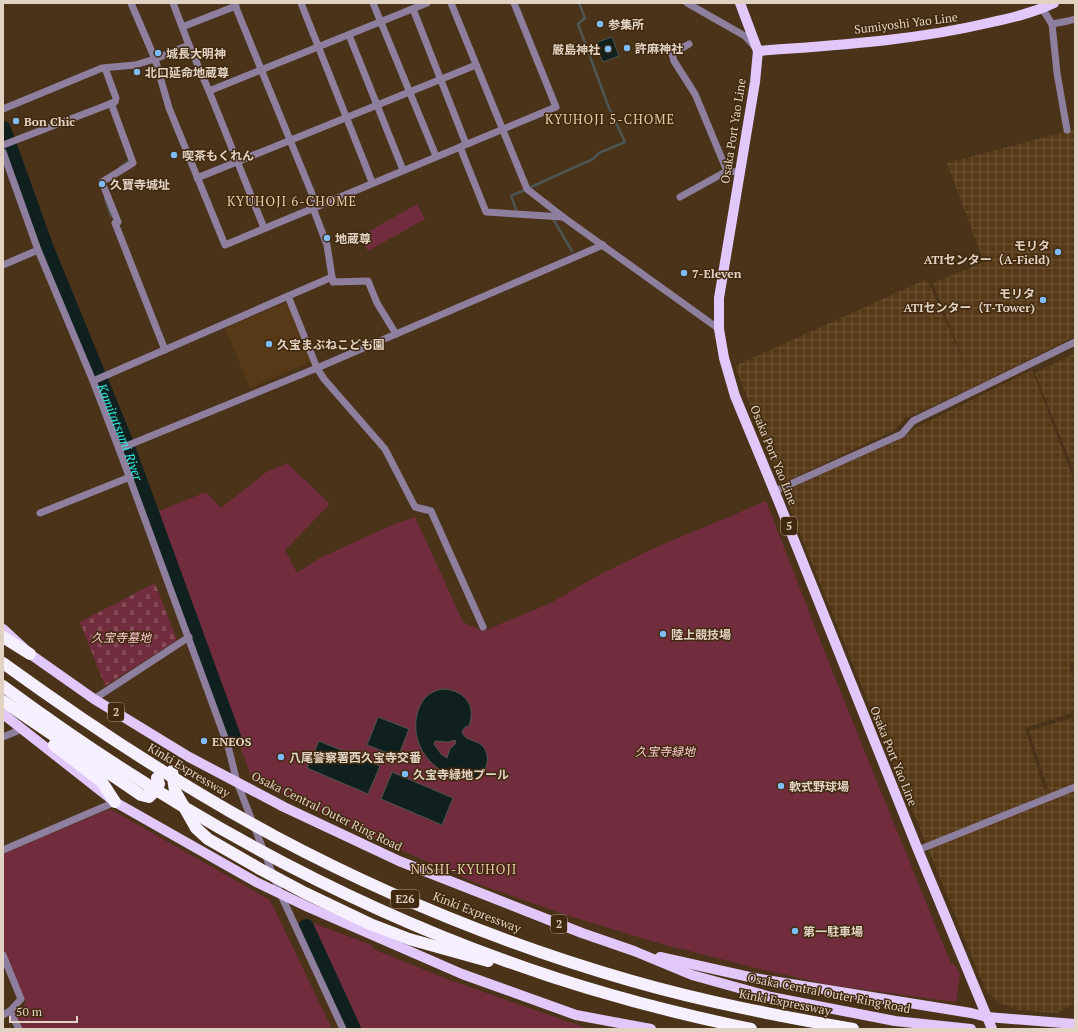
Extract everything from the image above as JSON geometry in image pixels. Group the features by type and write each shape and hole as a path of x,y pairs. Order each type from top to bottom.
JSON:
{"highway":[{"path":"3,638 30,654"},
{"name":"Kinki Expressway","path":"3,663 104,733 215,803 338,869 397,896 516,943 576,964 634,981 711,1001 853,1029"},
{"name":"E26","path":"3,686 86,745 211,823 270,856 339,890 442,937 507,962 570,982 705,1019 751,1029"},
{"path":"3,702 141,795 149,797 157,789 159,784 157,778"},
{"path":"3,702 102,782 114,802"},
{"path":"171,766 175,791 196,828 208,839 260,869 305,893 370,924 409,939 570,982"}],"main road":[{"name":"Osaka Port Yao Line","path":"740,3 758,51 755,82 720,298 719,329 724,358 735,396 775,491 918,850 992,1029"},
{"name":"Sumiyoshi Yao Line","path":"758,51 905,39 960,30 1024,15 1053,3"},
{"name":"Osaka Central Outer Ring Road","path":"3,629 30,654 94,699 189,757 284,807 399,861 582,933 634,951 692,975 771,997 895,1021 971,1029"},
{"path":"3,714 114,802 256,882 308,907 462,974 576,1014 630,1029"},
{"name":"2","path":"634,951 754,978 971,1013 987,1017 1075,1024"},
{"path":"576,1014 651,1029"}],"street":[{"path":"131,3 154,59 168,108 225,245 372,182 556,107 514,3"},
{"path":"173,3 189,46 209,91 264,228"},
{"path":"301,3 372,182"},
{"path":"373,3 436,156"},
{"path":"209,91 427,3"},
{"path":"451,3 527,188 563,217 719,329"},
{"path":"687,3 745,36 758,51"},
{"path":"182,27 235,5 290,140 315,207 327,245 334,282 368,281 377,303 396,334"},
{"path":"413,9 441,79 486,212 563,217"},
{"path":"1041,9 1052,24 1057,73 1067,130"},
{"path":"1052,24 1068,22 1075,19"},
{"path":"349,35 404,170"},
{"path":"689,44 672,54 674,61 695,94 726,171"},
{"path":"3,109 105,68 135,65 189,46"},
{"path":"197,178 476,64"},
{"path":"6,144 115,102 116,98 105,68"},
{"path":"111,103 133,163 102,182 118,222 115,223 165,350"},
{"path":"3,152 38,250 97,379 124,447 130,477 228,746 237,782 280,894 342,1029"},
{"path":"680,197 726,171 740,172"},
{"path":"124,447 317,368 603,245"},
{"path":"3,265 38,250"},
{"path":"97,379 332,277"},
{"path":"288,296 317,368 332,389 385,449 415,507 431,512 483,627"},
{"path":"775,491 902,434 913,421 1075,342"},
{"path":"40,513 130,477"},
{"path":"94,699 189,637"},
{"path":"3,737 22,730"},
{"path":"918,850 1075,787"},
{"path":"3,850 114,802"},
{"path":"3,955 21,999 6,1013 19,1029"}],"shaded area":[{"path":"612,37 619,56 603,62 595,43"},
{"path":"1075,129 1075,336 974,387 904,419 895,430 781,484 735,366 927,279 967,369 933,283 984,262 947,163"},
{"name":"久宝まぶねこども園","path":"287,302 312,361 250,388 225,328"},
{"path":"1075,353 1075,473 1035,373"},
{"path":"1032,370 1075,484 1075,661 1069,664 1075,682 1075,712 1025,728 1044,790 1048,788 1029,731 1075,717 1075,1003 1057,1013 1019,1010 999,1003 986,991 783,492 906,436 913,429"},
{"path":"441,689 456,692 462,695 469,705 471,718 469,726 465,727 462,732 464,736 478,743 485,749 487,757 486,767 482,773 476,777 470,779 463,778 442,771 433,764 420,747 416,725 420,705 428,695","holes":["455,740 456,743 450,749 447,758 441,754 434,744 435,741 448,742"]},
{"path":"378,717 409,729 398,757 367,745"},
{"path":"319,741 380,766 368,794 307,768"},
{"path":"392,772 453,798 442,825 381,799"}],"green space":[{"path":"417,204 425,219 368,251 359,237"},
{"name":"久宝寺緑地","path":"287,463 330,504 285,550 297,573 318,559 394,524 415,517 463,622 483,631 549,604 595,577 650,550 766,501 829,663 951,964 955,965 960,974 956,1002 830,985 658,943 563,914 476,883 385,843 296,801 251,776 154,513 206,492 221,508 265,473"},
{"name":"久宝寺墓地","path":"155,583 177,640 105,686 80,622"},
{"path":"107,810 112,810 270,900 332,1029 22,1029 14,1013 26,1003 3,947 3,854"},
{"path":"315,924 372,945 373,949 447,979 589,1029 355,1029 308,928"}],"waterway":[{"path":"517,212 511,196 593,159 599,153 625,142 609,108 578,24 585,18 579,3"},
{"name":"Kamitatsumi River","path":"3,129 45,246 124,439 233,737"},
{"path":"120,167 129,161"},
{"path":"105,198 111,216"},
{"path":"552,217 572,251"},
{"name":"Kamitatsumi River","path":"306,927 353,1029"}],"place":[{"name":"参集所","path":"600,24"},
{"name":"許麻神社","path":"627,48"},
{"name":"厳島神社","path":"608,49"},
{"name":"城長大明神","path":"158,53"},
{"name":"北口延命地蔵尊","path":"137,72"},
{"name":"Bon Chic","path":"16,121"},
{"name":"喫茶もくれん","path":"174,155"},
{"name":"久寶寺城址","path":"102,184"},
{"name":"地蔵尊","path":"327,238"},
{"name":"モリタ ATIセンター（A-Field)","path":"1058,252"},
{"name":"7-Eleven","path":"684,273"},
{"name":"モリタ ATIセンター（T-Tower)","path":"1043,300"},
{"name":"久宝まぶねこども園","path":"269,344"},
{"name":"陸上競技場","path":"663,634"},
{"name":"ENEOS","path":"204,741"},
{"name":"八尾警察署西久宝寺交番","path":"281,757"},
{"name":"久宝寺緑地プール","path":"405,774"},
{"name":"軟式野球場","path":"781,786"},
{"name":"第一駐車場","path":"795,931"}],"district":[{"name":"KYUHOJI 5-CHOME","path":"610,119"},
{"name":"KYUHOJI 6-CHOME","path":"292,201"},
{"name":"NISHI-KYUHOJI","path":"464,869"}]}
